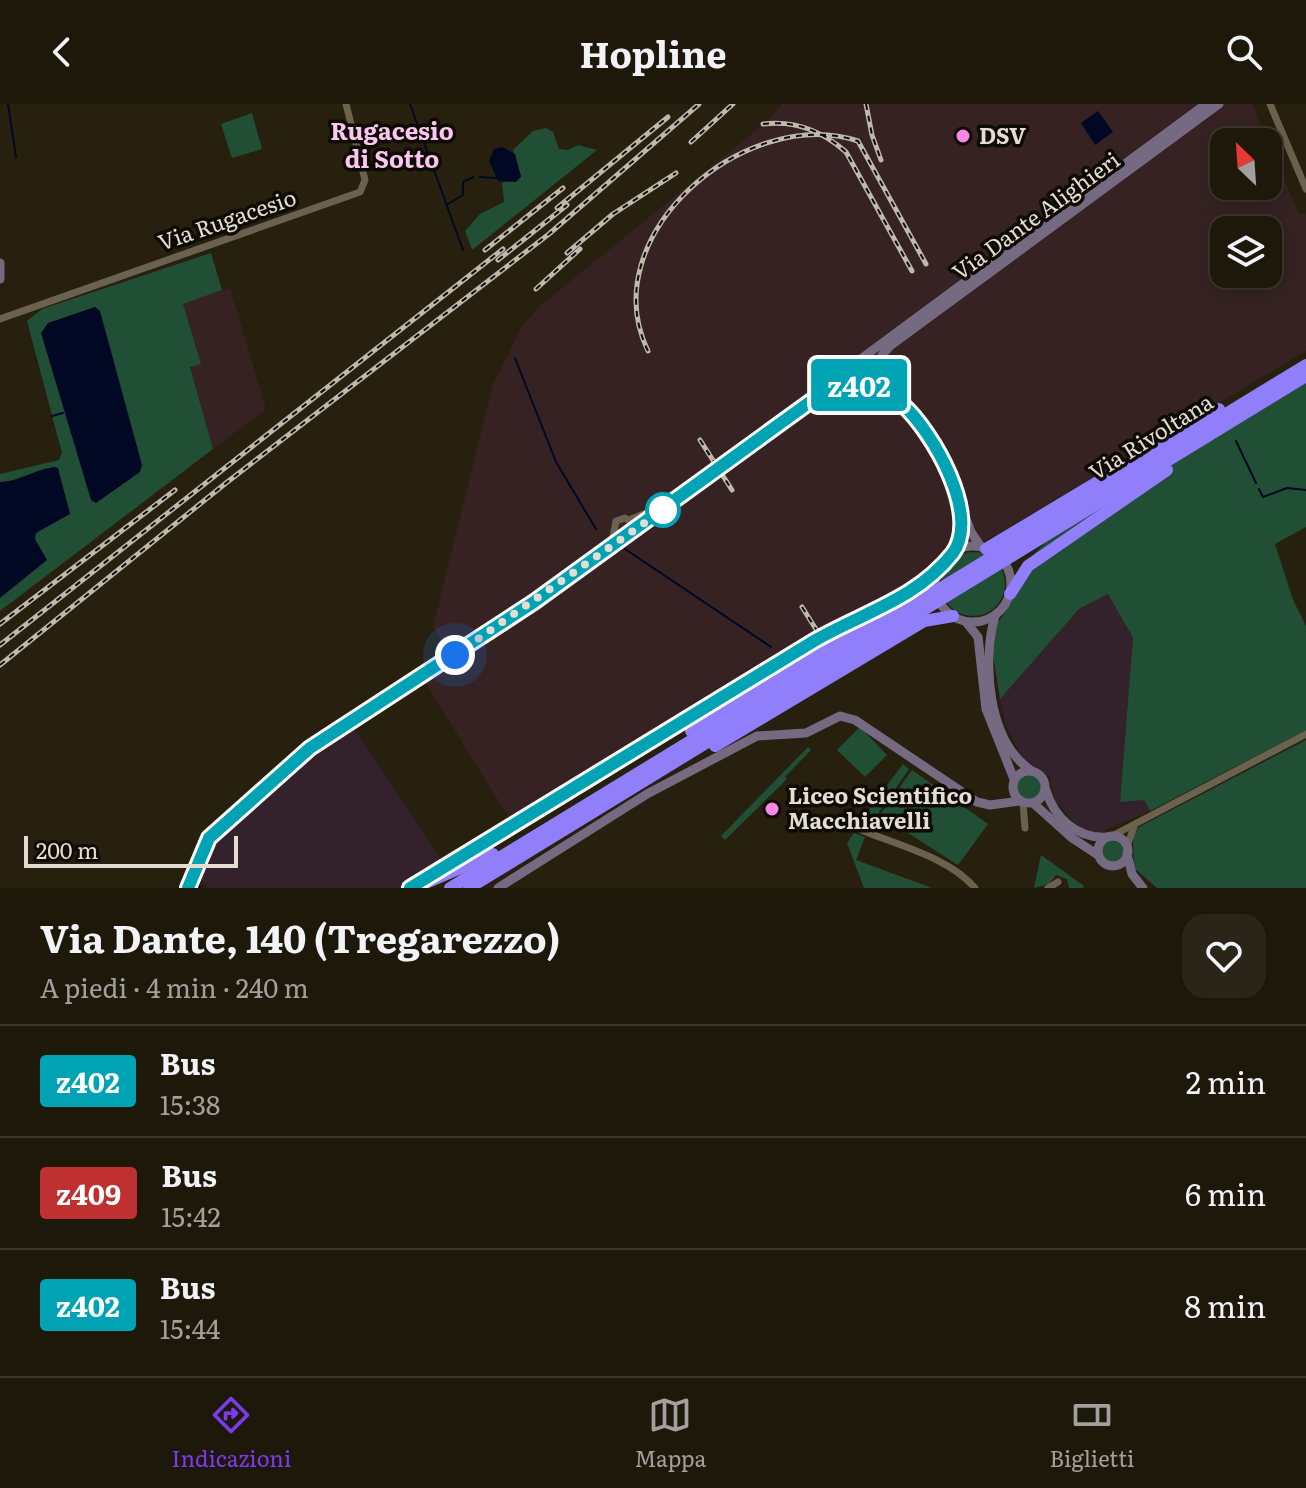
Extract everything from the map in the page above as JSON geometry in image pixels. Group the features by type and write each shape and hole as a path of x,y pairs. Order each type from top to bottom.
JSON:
{"highway":[{"name":"Via Rivoltana","path":"1020,546 1306,364"},
{"path":"984,548 1144,452 1306,364"},
{"name":"Via Rivoltana","path":"1020,546 1306,377"},
{"path":"1010,594 1028,566 1306,377"},
{"path":"412,888 503,849 608,790 1020,546"},
{"path":"636,774 659,752 895,603"},
{"path":"469,888 924,604"},
{"path":"623,793 653,781 757,722 926,619 953,616"},
{"path":"450,888 608,790"},
{"path":"482,888 565,829"}],"street":[{"name":"Via Rugacesio","path":"0,319 360,192 365,180 346,104"},
{"name":"Via Dante Alighieri","path":"709,472 653,510 629,520 623,517 616,521 620,535 633,529 1206,104"},
{"name":"Via Dante Alighieri","path":"883,361 882,355 890,346 1219,104"},
{"path":"1270,104 1306,189"},
{"path":"0,263 0,279"},
{"path":"0,311 16,314"},
{"path":"901,403 859,385 854,373 860,359 874,356 883,361 901,403 946,469 970,530 984,548 997,554 1008,568 1010,594 995,616 989,664 998,720 1014,754 1041,776 1052,806 1076,831 1088,837 1121,839 1127,850 1132,874 1143,888"},
{"path":"873,389 883,383 887,374"},
{"name":"Via Dante Alighieri","path":"812,396 841,383 859,385"},
{"path":"412,888 814,641 843,624 895,603 939,568 953,552 962,523 962,504"},
{"path":"629,520 633,529"},
{"path":"188,888 203,846 216,830 310,748 610,549 620,535"},
{"path":"953,552 984,548"},
{"path":"939,568 937,596 953,616 966,622 978,637 986,709 1014,779 1013,791 1105,863 1114,865 1143,888"},
{"path":"966,622 995,616"},
{"path":"498,888 647,794 757,736 806,733 840,716 855,720 977,802 990,805 1026,803 1040,799 1045,789"},
{"path":"1099,856 1099,847 1110,837 1306,734"},
{"path":"1014,779 1020,773 1032,771"},
{"path":"1114,865 1123,862 1132,829 1145,817"},
{"path":"859,829 935,861 966,878 975,888"},
{"path":"1048,888 1058,882"}],"shaded area":[{"path":"782,104 1252,104 1262,128 1210,128 1210,200 1282,200 1282,174 1299,214 1306,213 1306,351 640,741 513,824 423,679 451,656 433,627 493,385 522,326 540,306 770,119"},
{"path":"230,288 266,409 213,449 190,366 200,364 183,303"},
{"path":"1108,594 1133,638 1120,801 1144,800 1150,811 1098,833 1081,829 1055,801 1050,777 1022,757 1005,723 1000,699 1079,609"},
{"path":"352,725 447,869 405,888 208,888 202,880 206,851 234,823 273,794 273,785"}],"green space":[{"path":"252,113 262,149 232,158 221,124"},
{"path":"546,128 553,132 559,149 568,150 578,145 597,150 472,250 465,231 480,214 504,202 502,183 521,176 513,150 533,131"},
{"path":"211,253 222,290 183,304 201,364 190,367 213,449 0,611 0,474 59,460 62,453 27,321 42,309"},
{"path":"870,362 877,365 880,372 877,379 870,382 863,379 860,372 863,365"},
{"path":"1306,380 1306,527 1275,544 1293,600 1306,626 1306,730 1150,811 1144,800 1120,802 1133,638 1108,594 1079,609 1000,699 993,654 997,624 1012,602 1027,561 1051,537"},
{"path":"967,552 979,552 996,561 1003,572 1003,596 996,607 979,616 967,616 955,611 946,602 941,590 941,578 946,566 955,557"},
{"path":"860,727 887,755 865,777 837,750"},
{"path":"1306,740 1306,888 1157,888 1134,868 1133,837 1139,827"},
{"path":"808,747 811,750 785,777 787,779 725,840 721,836"},
{"path":"903,764 909,769 877,815 884,819 879,831 859,823"},
{"path":"912,770 988,824 958,865 880,815"},
{"path":"1029,774 1038,778 1042,787 1038,796 1029,800 1020,796 1016,787 1020,778"},
{"path":"854,833 865,837 856,860 932,888 864,888 847,843"},
{"path":"1113,840 1121,843 1124,851 1121,859 1113,862 1105,859 1102,851 1105,843"},
{"path":"1041,855 1083,888 1069,888 1067,879 1056,875 1049,884 1034,888"}],"water":[{"path":"1098,111 1113,132 1095,145 1081,123"},
{"path":"502,147 515,154 521,177 516,182 498,181 489,161 494,149"},
{"path":"95,307 100,311 142,465 140,472 96,503 91,500 41,333 48,323"},
{"path":"58,468 70,514 36,533 35,539 47,560 0,598 0,482"}],"waterway":[{"path":"8,104 16,157"},
{"path":"410,104 463,250"},
{"path":"448,204 463,195 463,182 474,177"},
{"path":"480,177 497,178"},
{"path":"515,358 556,462 596,529"},
{"path":"52,416 63,413"},
{"path":"1236,441 1256,483"},
{"path":"1259,489 1263,497 1287,488 1306,490"},
{"path":"625,549 771,647"},
{"path":"197,882 200,888"}],"railway":[{"path":"0,665 226,483 549,234 699,104"},
{"path":"691,142 733,104"},
{"path":"866,104 881,160"},
{"path":"557,208 668,117"},
{"path":"763,124 787,124 808,129 828,138 846,152 912,271"},
{"path":"648,351 636,307 641,264 660,224 690,189 727,161 770,142 814,135 858,141 926,264"},
{"path":"567,253 613,214 676,173"},
{"path":"485,250 563,188"},
{"path":"498,260 567,205"},
{"path":"0,645 503,249"},
{"path":"536,289 580,249"},
{"path":"700,440 732,490"},
{"path":"0,624 175,490"},
{"path":"802,607 819,634"}],"bus line":[{"name":"z402","path":"188,888 203,846 209,838 310,748 534,602 814,399 841,383 850,382 882,392 901,403 919,425 946,469 962,504 958,540 953,552 939,568 895,603 843,624 814,641 410,888"}],"place":[{"name":"DSV","path":"963,136"},
{"name":"Liceo Scientifico Macchiavelli","path":"772,809"}],"district":[{"name":"Rugacesio di Sotto","path":"392,146"}],"route":[{"path":"455,655 620,542 638,524 666,508 663,510"}]}
